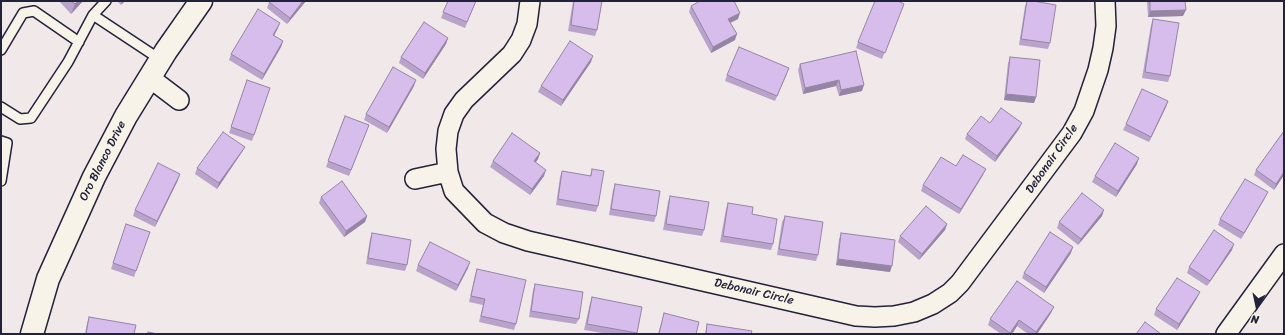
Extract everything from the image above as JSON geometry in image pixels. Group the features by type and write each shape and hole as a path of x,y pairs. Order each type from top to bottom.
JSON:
{"street":[{"name":"Oro Blanco Drive","path":"32,334 48,279 97,170 126,116 155,69 201,1"},
{"name":"Debonair Circle","path":"530,1 527,24 521,40 512,54 464,100 454,114 448,131 446,149 448,172 454,191 485,223 504,233 528,240 856,316 875,318 914,312 933,304 950,293 960,284 1072,133 1084,111 1098,70 1106,26 1105,1"},
{"path":"155,69 179,100"},
{"path":"415,179 448,172"},
{"path":"1226,334 1284,254"}],"lane":[{"path":"1,108 20,118 31,118 68,62 93,15 106,1"},
{"path":"1,50 23,12 34,11 79,42"},
{"path":"93,15 155,69"},
{"path":"1,141 7,144 1,181"}],"building":[{"path":"71,1 78,1 75,4"},
{"path":"303,1 290,18 269,2"},
{"path":"448,1 476,1 467,22 443,12"},
{"path":"574,1 602,1 597,30 571,25"},
{"path":"700,1 734,1 740,13 728,19 737,34 713,47 691,6"},
{"path":"875,1 898,1 904,4 885,53 858,42"},
{"path":"1027,1 1056,5 1050,43 1021,39"},
{"path":"1150,1 1185,1 1186,10 1150,11"},
{"path":"258,9 280,23 273,35 283,41 264,74 231,54"},
{"path":"1153,19 1179,23 1170,76 1145,72"},
{"path":"424,22 448,38 425,73 401,57"},
{"path":"570,41 593,56 563,100 541,86"},
{"path":"739,47 789,68 777,96 727,75"},
{"path":"856,51 864,85 841,90 839,80 805,88 800,64"},
{"path":"1010,57 1040,60 1036,97 1006,94"},
{"path":"393,67 416,80 389,127 366,114"},
{"path":"247,80 270,88 254,135 231,127"},
{"path":"1142,89 1168,101 1151,137 1126,124"},
{"path":"1001,108 1022,123 997,156 967,134 981,116 990,123"},
{"path":"345,116 369,125 351,170 328,161"},
{"path":"1284,131 1284,172 1276,184 1256,170"},
{"path":"223,132 245,147 219,183 197,168"},
{"path":"512,133 540,153 534,161 546,170 532,189 493,161"},
{"path":"1115,143 1139,158 1118,191 1095,176"},
{"path":"963,155 986,169 961,209 923,185 941,157 956,166"},
{"path":"158,163 180,174 157,221 135,210"},
{"path":"592,169 604,171 598,206 558,199 562,171 591,176"},
{"path":"1245,179 1268,192 1244,233 1220,219"},
{"path":"342,181 367,216 346,231 321,197"},
{"path":"615,184 660,191 656,216 611,209"},
{"path":"1082,193 1104,210 1081,239 1059,222"},
{"path":"670,196 709,202 704,230 666,224"},
{"path":"728,203 753,207 752,214 777,219 773,244 723,236"},
{"path":"926,206 947,224 922,254 900,236"},
{"path":"785,216 823,222 818,255 779,249"},
{"path":"126,224 150,232 136,271 113,263"},
{"path":"1214,230 1234,244 1210,281 1189,267"},
{"path":"1050,232 1073,247 1046,287 1024,273"},
{"path":"372,233 411,240 407,265 368,258"},
{"path":"841,233 895,240 892,266 838,259"},
{"path":"430,242 470,262 458,285 418,265"},
{"path":"477,269 526,280 516,324 481,316 485,299 471,296"},
{"path":"1177,278 1200,292 1179,324 1156,309"},
{"path":"1017,281 1054,307 1036,332 1019,320 1010,333 990,319"},
{"path":"535,284 583,292 579,319 531,311"},
{"path":"592,297 642,307 637,333 587,324"},
{"path":"664,313 699,322 696,334 659,334"},
{"path":"89,317 136,325 134,334 86,334"},
{"path":"1145,322 1161,334 1136,334"},
{"path":"707,324 752,331 751,334 706,334"}]}
